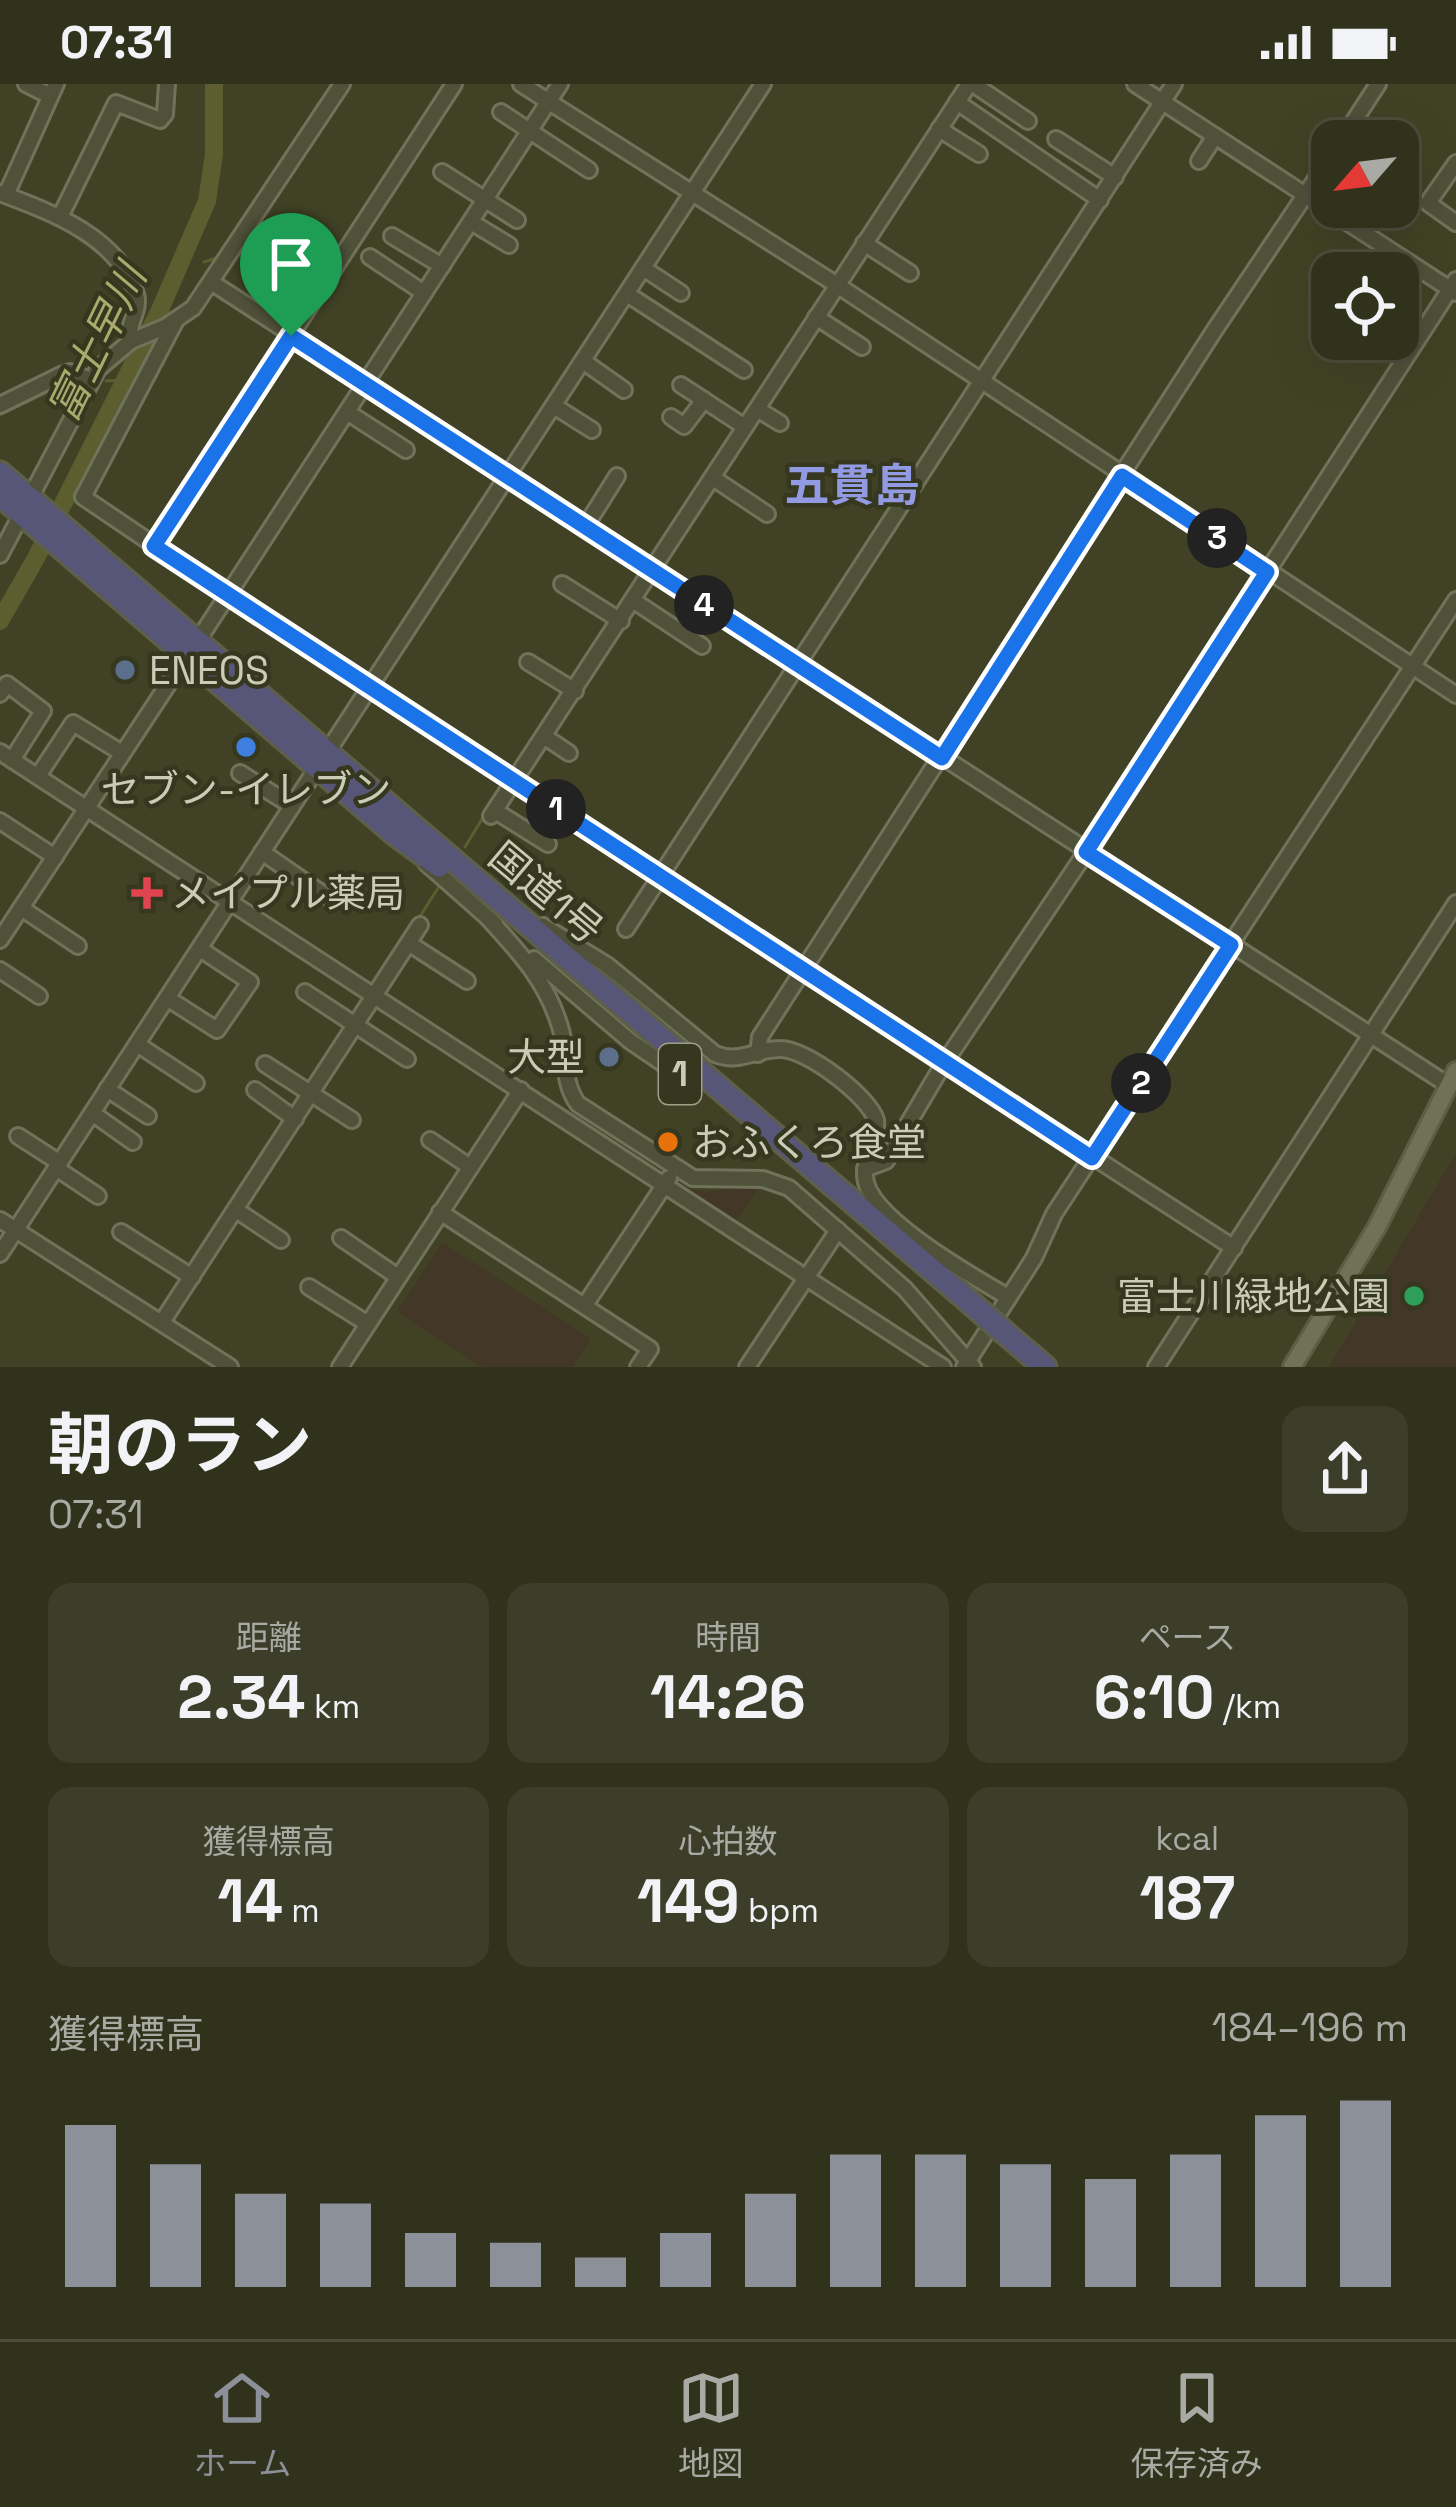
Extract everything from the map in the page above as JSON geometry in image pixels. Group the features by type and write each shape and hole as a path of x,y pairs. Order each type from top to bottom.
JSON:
{"highway":[{"name":"国道1号","path":"0,473 34,513 490,907 589,977 1001,1339 1045,1367"},
{"name":"国道1号","path":"0,495 34,513"},
{"name":"国道1号","path":"322,759 395,834 968,1310"},
{"name":"国道1号","path":"1001,1339 1024,1367"}],"main road":[{"path":"1292,1367 1377,1226 1452,1078"}],"street":[{"path":"26,84 53,90 3,194 61,215 110,255 135,292 137,305 128,341"},
{"path":"61,215 116,103 160,120 165,115 166,84"},
{"path":"0,555 34,513 90,380 128,341 170,324 193,308 342,84"},
{"path":"154,546 454,84"},
{"path":"521,84 837,285 1456,694"},
{"path":"0,940 560,84"},
{"path":"0,1254 763,84"},
{"path":"548,844 494,814 939,129 971,84 1028,121"},
{"path":"865,1169 886,1160 1454,287 1136,84"},
{"path":"626,929 1174,84"},
{"path":"1355,120 1378,84"},
{"path":"957,102 1100,200"},
{"path":"501,112 590,170"},
{"path":"939,129 979,154"},
{"path":"1199,161 1215,136"},
{"path":"1056,139 1115,177"},
{"path":"1456,163 1428,203 1456,223"},
{"path":"442,172 517,220"},
{"path":"758,1054 760,1037 1311,187"},
{"path":"471,222 508,245"},
{"path":"392,236 442,266"},
{"path":"864,243 910,273"},
{"path":"370,257 424,293"},
{"path":"643,268 681,293"},
{"path":"211,282 1371,1036 1452,1078"},
{"path":"627,294 744,370"},
{"path":"816,317 862,347"},
{"path":"170,324 83,497 515,784 1234,1249"},
{"path":"583,361 624,390"},
{"path":"0,406 62,374 70,372 90,380"},
{"path":"681,385 746,427"},
{"path":"671,417 685,426 704,400"},
{"path":"554,406 592,430"},
{"path":"757,409 780,423"},
{"path":"347,412 406,450"},
{"path":"585,527 617,476"},
{"path":"713,478 767,514"},
{"path":"562,584 621,621"},
{"path":"490,907 549,994 562,1033 568,1087 578,1104 699,1180 763,1179 800,1196 916,1300 968,1365 1034,1258 1046,1228 1456,600"},
{"path":"634,601 702,646"},
{"path":"528,662 575,691"},
{"path":"0,694 8,684 44,711 6,756 943,1367"},
{"path":"38,776 73,723 122,753"},
{"path":"545,737 568,753"},
{"path":"240,773 292,806"},
{"path":"0,821 55,857"},
{"path":"395,834 490,907 630,1041 690,1082"},
{"path":"262,853 327,897"},
{"path":"1156,1367 1456,903"},
{"path":"490,907 618,975 715,1054 735,1059 780,1049 795,1052 869,1102 877,1129 865,1169 867,1188 880,1205 941,1256 1008,1297"},
{"path":"21,908 78,946"},
{"path":"162,1322 420,926"},
{"path":"410,944 467,981"},
{"path":"167,998 217,1030 250,982 200,949"},
{"path":"589,977 598,967 618,975"},
{"path":"0,970 39,996"},
{"path":"305,992 407,1059"},
{"path":"562,1033 567,1012 576,1005 588,1005"},
{"path":"137,1044 196,1083"},
{"path":"265,1064 352,1120"},
{"path":"107,1089 148,1117"},
{"path":"255,1090 296,1119"},
{"path":"340,1367 521,1090"},
{"path":"92,1113 133,1142"},
{"path":"18,1136 98,1196"},
{"path":"430,1140 470,1167"},
{"path":"584,1305 675,1168"},
{"path":"236,1210 281,1240"},
{"path":"440,1212 650,1349 638,1367"},
{"path":"0,1220 230,1367"},
{"path":"747,1367 838,1230"},
{"path":"121,1232 192,1277"},
{"path":"341,1238 398,1277"},
{"path":"309,1287 368,1324"}],"shaded area":[{"name":"富士川緑地公園","path":"1456,1153 1456,1367 1329,1367"},
{"path":"681,1188 704,1192 758,1189 734,1224"},
{"path":"442,1242 591,1339 573,1367 482,1367 397,1312"}],"waterway":[{"name":"富士早川","path":"0,621 159,312 207,201 214,154 214,84"},
{"path":"297,139 333,84"},
{"path":"267,184 289,151"},
{"path":"204,262 219,257"},
{"path":"106,381 123,380"},
{"path":"0,415 64,384"},
{"path":"465,847 482,819"},
{"path":"419,918 438,888"}],"place":[{"name":"ENEOS","path":"125,670"},
{"name":"セブン-イレブン","path":"246,747"},
{"name":"メイプル薬局","path":"147,893"},
{"name":"大型","path":"609,1057"},
{"name":"おふくろ食堂","path":"668,1142"},
{"name":"富士川緑地公園","path":"1414,1296"}],"district":[{"name":"五貫島","path":"852,485"}],"route":[{"path":"291,336 942,758 1122,476 1267,572 1086,852 1231,945 1092,1158 154,546 291,336"}]}
